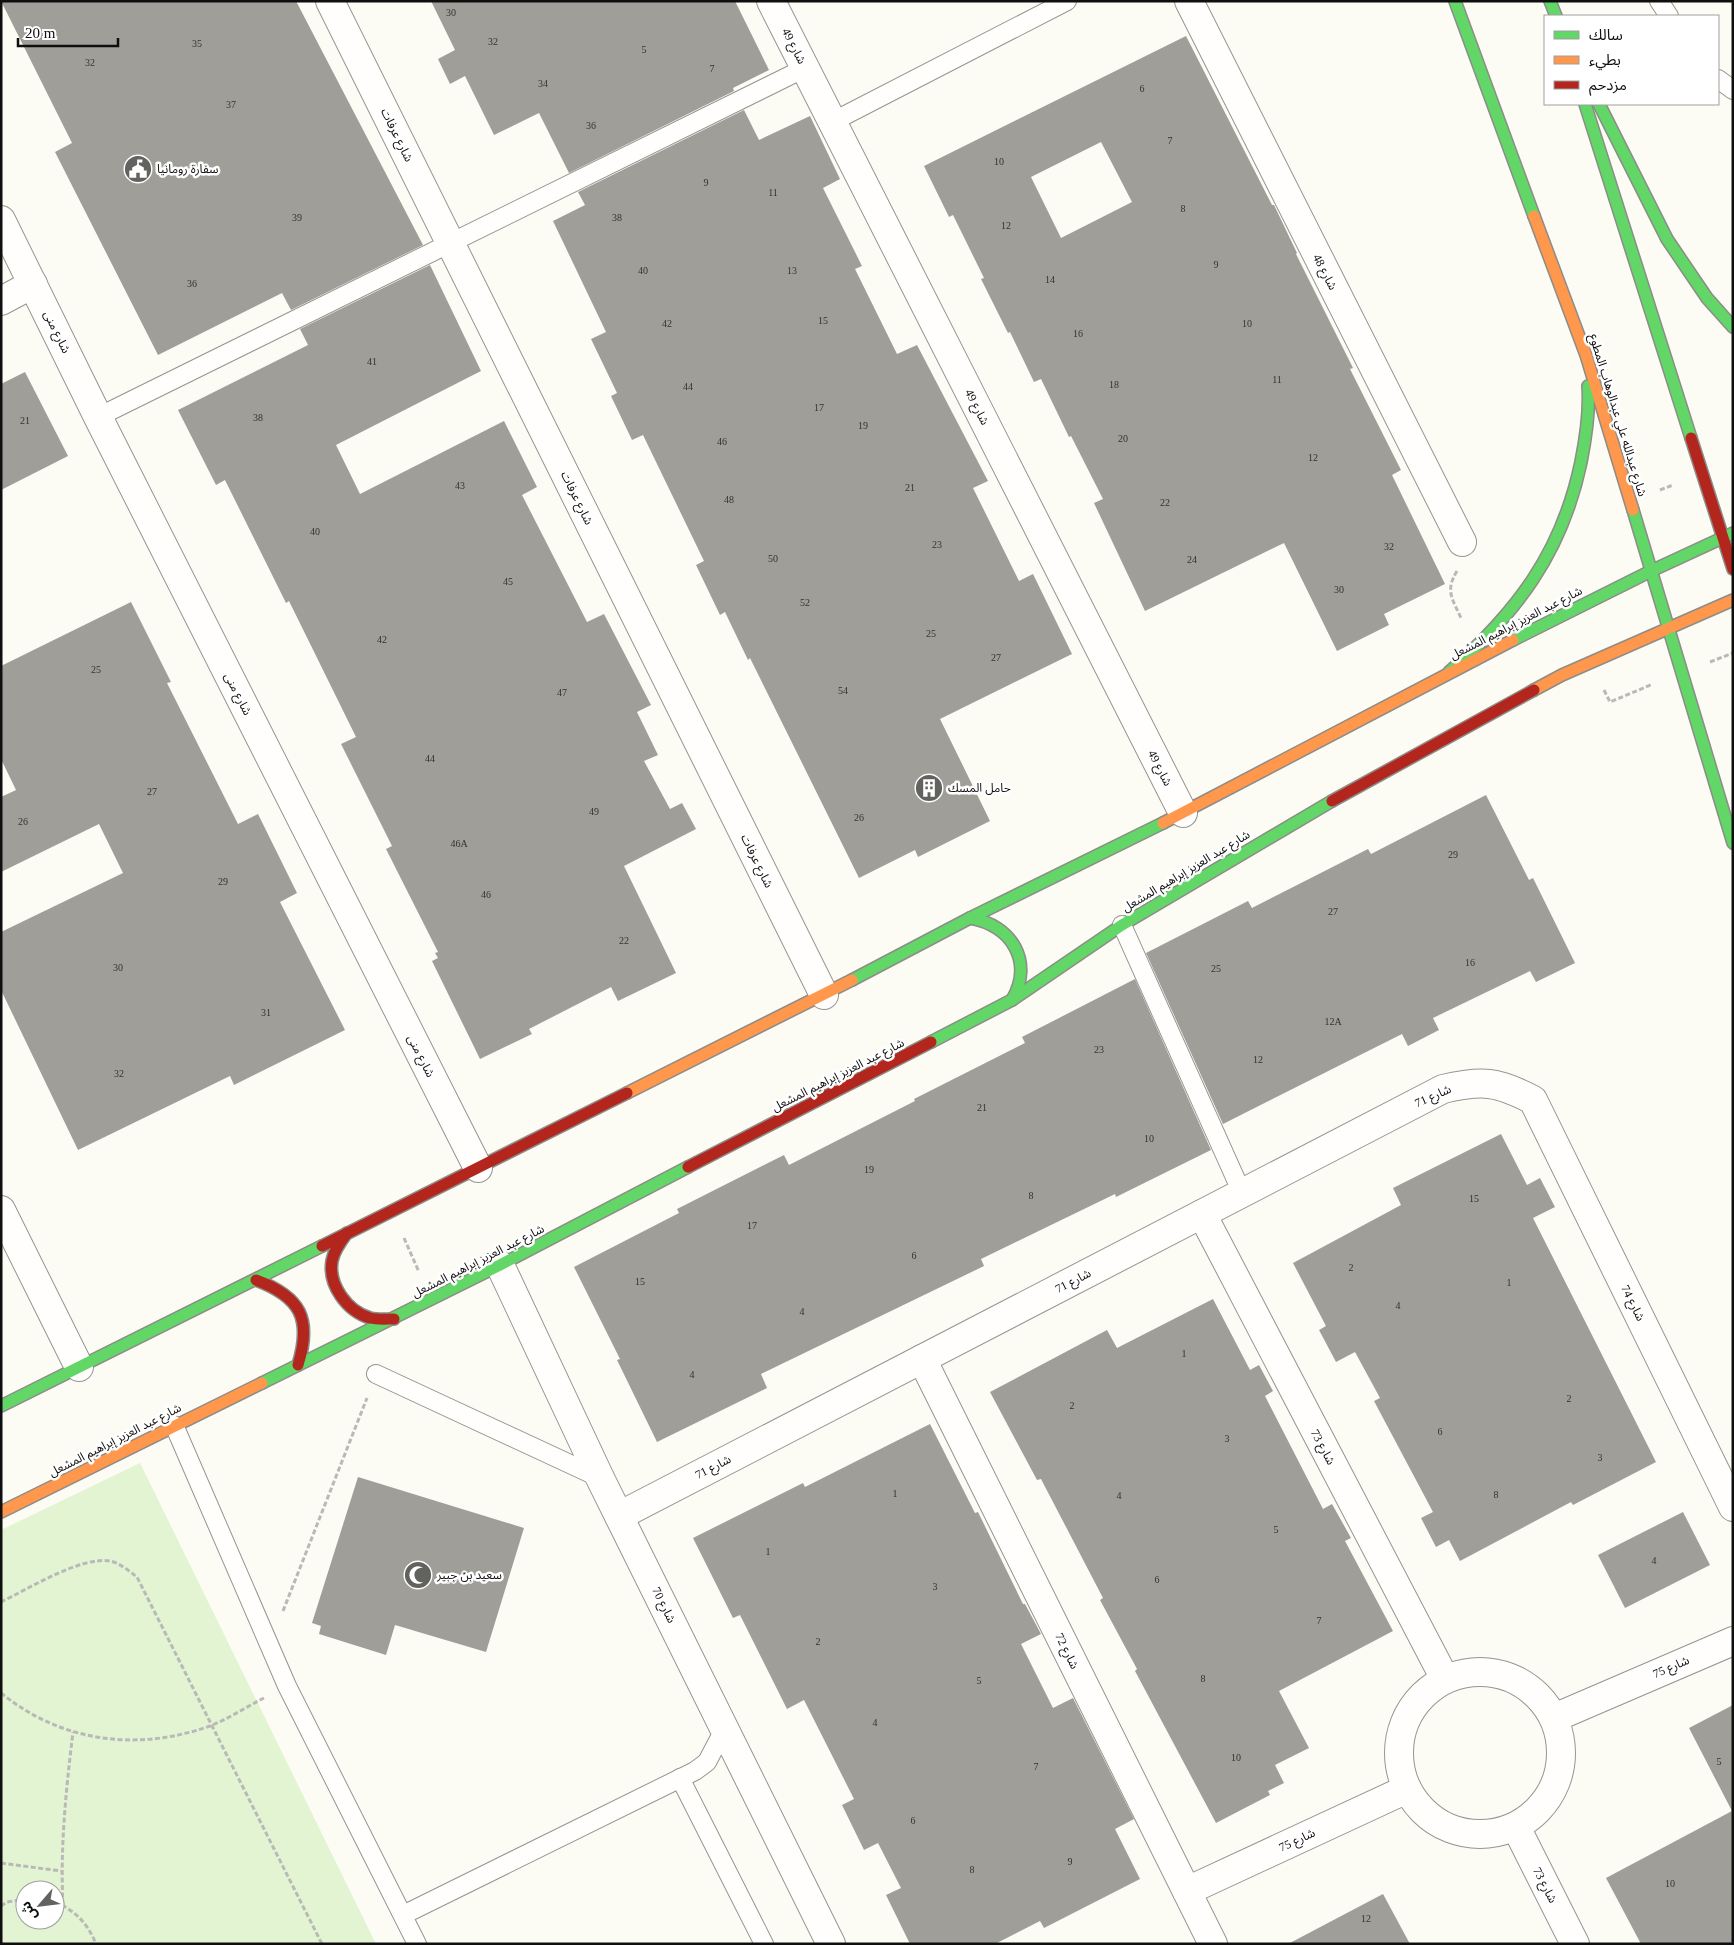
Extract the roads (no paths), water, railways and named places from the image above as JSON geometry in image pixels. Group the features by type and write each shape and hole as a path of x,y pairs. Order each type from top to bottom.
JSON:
{"main road":[{"name":"شارع عبدالله علي عبدالوهاب المطوع","path":"1455,1 1586,355 1733,843"},
{"path":"1550,1 1556,15"},
{"path":"1585,105 1704,476 1728,536 1733,568"},
{"path":"1599,105 1667,239 1707,298 1733,327"},
{"path":"1449,672 1500,626 1540,571 1556,540 1570,505 1580,468 1586,431 1589,393 1586,355"},
{"name":"شارع عبد العزيز إبراهيم المشعل","path":"1,1406 824,995 970,918 1183,813 1449,672 1651,571 1728,536"},
{"name":"شارع عبد العزيز إبراهيم المشعل","path":"1,1512 174,1425 431,1300 1012,1000 1122,925 1363,782 1562,675 1733,600"},
{"path":"970,918 986,921 1003,930 1015,945 1021,963 1020,983 1012,1000"},
{"path":"347,1233 335,1251 331,1273 338,1294 352,1310 372,1319 394,1318"},
{"path":"256,1280 274,1285 289,1296 300,1311 306,1329 305,1348 298,1365"}],"street":[{"name":"شارع عرفات","path":"330,1 824,995"},
{"name":"شارع 49","path":"771,1 1183,813"},
{"name":"شارع 48","path":"1189,1 1462,542"},
{"name":"شارع منى","path":"1,220 98,417 478,1168"},
{"path":"1,301 34,284"},
{"name":"شارع 71","path":"619,1516 1443,1089 1489,1082 1510,1088 1533,1100"},
{"name":"شارع 74","path":"1533,1100 1733,1507"},
{"path":"1,1210 79,1367"},
{"name":"شارع 73","path":"1202,1214 1444,1679"},
{"name":"شارع 70","path":"500,1265 600,1478 831,1944"},
{"name":"شارع 72","path":"922,1359 1212,1944"},
{"name":"شارع 75","path":"1554,1718 1733,1640"},
{"path":"1475,1672 1507,1676 1534,1692 1554,1718 1562,1748 1558,1780 1541,1808 1516,1827 1486,1835 1454,1831 1426,1815 1407,1789 1398,1758 1403,1726 1419,1699 1444,1679 1475,1672"},
{"name":"شارع 75","path":"1187,1891 1407,1789"},
{"name":"شارع 73","path":"1516,1827 1575,1944"}],"lane":[{"path":"832,122 1067,1"},
{"path":"1659,1 1668,15"},
{"path":"98,417 805,68"},
{"path":"1719,80 1733,90"},
{"path":"1122,925 1242,1193"},
{"path":"376,1374 600,1478"},
{"path":"174,1425 287,1686 417,1944"},
{"path":"403,1915 695,1771 707,1762 725,1728"},
{"path":"680,1778 764,1944"}],"place":[{"name":"سفارة رومانيا","path":"138,169"},
{"name":"حامل المسك","path":"929,788"},
{"name":"سعيد بن جبير","path":"418,1575"}]}
